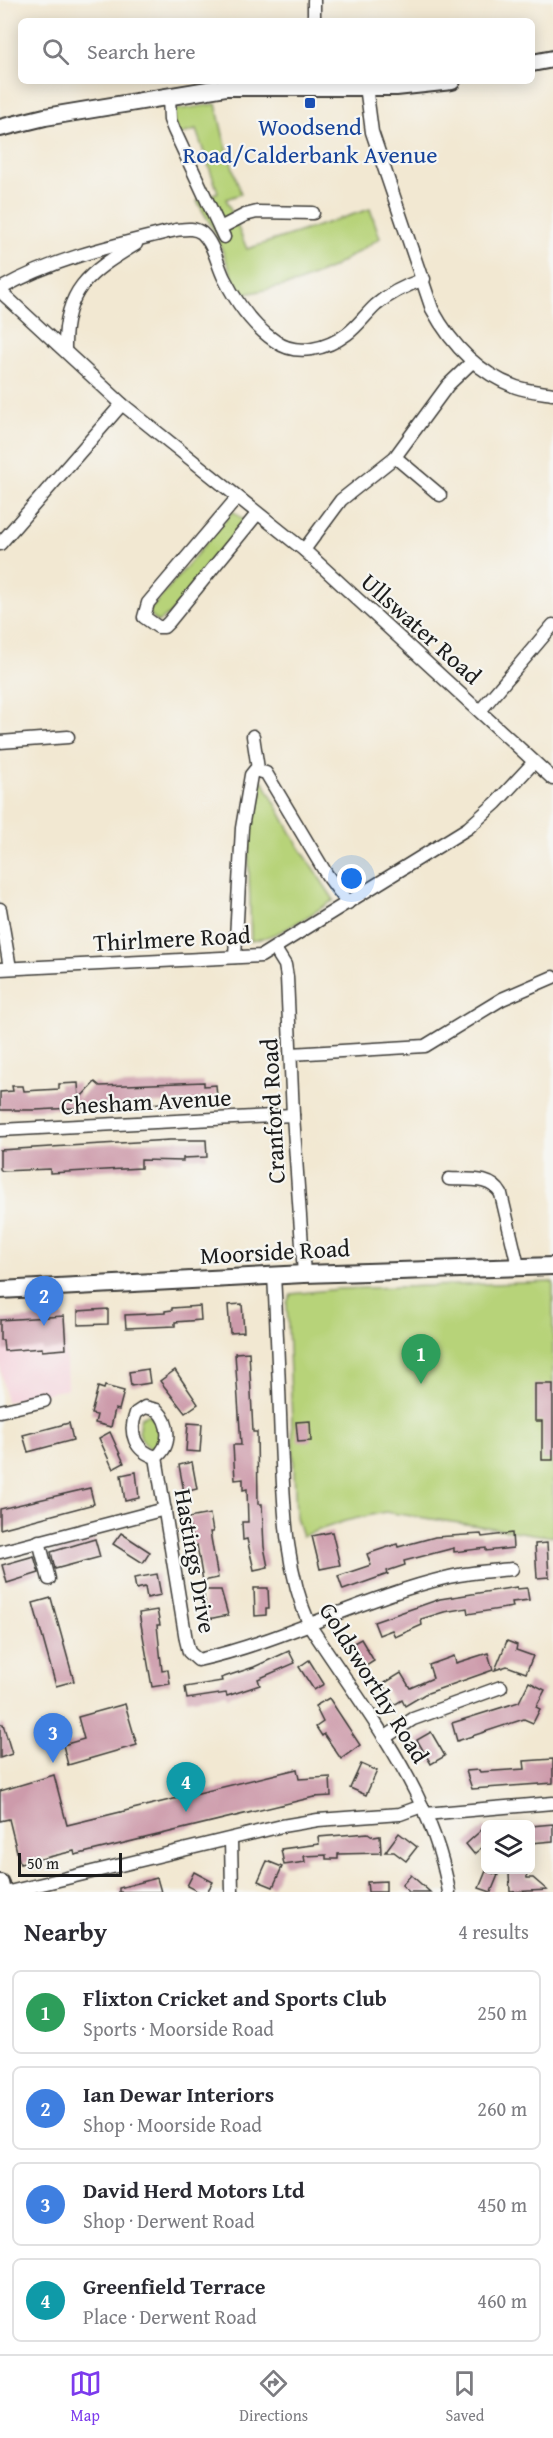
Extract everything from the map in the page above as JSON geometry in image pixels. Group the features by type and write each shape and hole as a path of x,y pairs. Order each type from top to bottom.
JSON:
{"street":[{"path":"314,0 314,18"},
{"path":"535,62 553,59"},
{"path":"0,128 45,117 226,87 290,84"},
{"path":"330,84 407,87 430,84"},
{"path":"366,86 372,132 424,279 432,309 441,325 472,362 501,380 518,387 553,394"},
{"path":"169,97 170,120 222,233 245,215 257,212 313,213"},
{"path":"284,226 285,213"},
{"name":"Ullswater Road","path":"424,279 409,284 383,300 345,335 310,349 287,349 252,322 223,277 204,235 190,228 76,256 38,269 0,290 122,404 303,550 553,778"},
{"name":"Ullswater Road","path":"65,349 64,325 69,305 77,291 92,275 114,258 148,237"},
{"path":"303,550 341,500 395,457 448,385 472,362"},
{"path":"0,544 122,404"},
{"path":"395,457 440,495"},
{"path":"237,498 148,603 144,617 151,623 164,627 169,622 256,514"},
{"path":"480,711 553,625"},
{"path":"253,736 258,769"},
{"path":"0,742 68,737"},
{"name":"Thirlmere Road","path":"5,968 261,956 275,950 468,828 496,803 534,762"},
{"path":"258,769 266,773 327,875 348,903"},
{"path":"235,957 242,828 251,775 258,769"},
{"path":"0,909 5,968"},
{"name":"Cranford Road","path":"275,950 285,964 287,978 293,1115 304,1274"},
{"path":"291,1054 425,1046 502,999 553,977"},
{"name":"Chesham Avenue","path":"0,1130 293,1115"},
{"path":"449,1179 487,1181 497,1186 501,1194 518,1266"},
{"name":"Moorside Road","path":"0,1290 274,1275 553,1266"},
{"name":"Goldsworthy Road","path":"274,1275 284,1520 299,1602 310,1626 402,1766 424,1810 441,1853 449,1892"},
{"path":"0,1411 44,1401"},
{"name":"Hastings Drive","path":"156,1457 189,1652 198,1660 310,1626"},
{"path":"0,1552 165,1509"},
{"path":"39,1541 49,1579"},
{"path":"310,1626 382,1597 450,1576 512,1569"},
{"path":"384,1738 413,1719 501,1687"},
{"path":"9,1892 309,1821 424,1810 553,1803"},
{"path":"231,1840 232,1892"},
{"path":"0,1884 2,1892"}],"shaded area":[{"path":"64,1316 67,1389 6,1402 0,1366 0,1320"}],"green space":[{"path":"216,104 241,194 226,199 247,249 370,209 380,238 332,268 297,283 246,294 235,283 215,232 197,201 218,192 196,130 175,136 168,111"},
{"path":"233,511 245,521 169,615 157,622 150,614 150,610"},
{"path":"263,781 298,845 334,900 284,930 251,941 248,834 257,783"},
{"path":"553,1282 553,1537 385,1512 345,1521 302,1536 296,1517 287,1303 291,1294 339,1289"},
{"path":"148,1414 157,1421 161,1432 159,1443 149,1449 141,1438 139,1430 141,1417"}],"building":[{"path":"95,1082 100,1086 204,1082 204,1086 216,1085 217,1097 202,1097 200,1101 0,1110 0,1092 13,1091 12,1086 23,1086 24,1091 59,1089 59,1084 78,1083 79,1099"},
{"path":"206,1140 207,1157 183,1158 183,1161 141,1160 141,1168 50,1173 50,1169 2,1171 0,1169 0,1150"},
{"path":"242,1304 244,1332 230,1333 228,1305"},
{"path":"200,1306 201,1320 175,1322 175,1326 126,1328 125,1315 165,1313 172,1308"},
{"path":"108,1309 108,1324 78,1325 78,1311"},
{"path":"64,1316 66,1349 4,1351 3,1340 0,1340 0,1320"},
{"path":"249,1352 253,1432 257,1432 258,1504 262,1504 264,1547 268,1567 254,1570 247,1539 243,1540 242,1522 248,1522 247,1489 243,1490 243,1479 235,1480 233,1445 241,1445 235,1353"},
{"path":"148,1369 150,1383 131,1386 129,1372"},
{"path":"175,1370 198,1404 185,1413 160,1381"},
{"path":"535,1384 553,1384 553,1460 542,1460 542,1421 535,1421"},
{"path":"105,1386 124,1391 119,1410 115,1409 111,1427 95,1423 97,1415 91,1414 98,1387 104,1389"},
{"path":"310,1421 311,1441 298,1442 296,1422"},
{"path":"69,1423 73,1440 28,1452 23,1435"},
{"path":"188,1423 202,1424 200,1452 186,1451"},
{"path":"110,1432 124,1463 113,1469 99,1438"},
{"path":"192,1462 197,1489 184,1492 179,1465"},
{"path":"136,1472 139,1498 125,1501 121,1475"},
{"path":"90,1488 94,1504 0,1529 0,1509"},
{"path":"210,1514 213,1532 210,1532 218,1578 203,1581 197,1545 193,1546 188,1518"},
{"path":"332,1532 340,1565 320,1569 312,1536"},
{"path":"121,1533 150,1552 143,1563 113,1544"},
{"path":"512,1533 513,1548 486,1551 486,1548 454,1552 454,1548 404,1561 405,1565 387,1571 388,1574 343,1590 338,1576 371,1565 367,1554 397,1544 398,1547 435,1537 481,1534 482,1537"},
{"path":"95,1539 100,1557 55,1569 51,1552"},
{"path":"547,1543 549,1577 537,1578 535,1544"},
{"path":"34,1556 39,1573 7,1583 2,1565"},
{"path":"157,1574 161,1595 147,1598 145,1587 136,1589 134,1578"},
{"path":"517,1587 517,1589 527,1588 529,1600 512,1602 513,1607 468,1614 467,1608 444,1612 421,1619 422,1625 395,1637 392,1630 379,1635 374,1622 440,1599"},
{"path":"254,1588 268,1588 269,1609 266,1609 266,1615 255,1616"},
{"path":"221,1590 228,1615 208,1619 203,1591"},
{"path":"51,1598 74,1681 56,1686 33,1603"},
{"path":"157,1610 162,1671 168,1670 170,1684 152,1687 139,1613"},
{"path":"361,1639 374,1661 363,1668 350,1645"},
{"path":"507,1641 517,1645 516,1650 533,1656 526,1673 507,1666 495,1670"},
{"path":"289,1651 295,1663 258,1679 260,1685 227,1696 226,1693 187,1699 185,1687 222,1681 221,1678 254,1667"},
{"path":"488,1653 493,1670 425,1694 405,1706 402,1700 394,1705 383,1684 401,1673 410,1688 433,1678 429,1665 454,1656 456,1663"},
{"path":"309,1660 324,1684 314,1690 299,1667"},
{"path":"529,1682 545,1690 536,1707 540,1709 533,1723 524,1719 457,1741 452,1723 519,1702"},
{"path":"329,1698 360,1745 341,1759 324,1734 322,1736 316,1727 323,1722 315,1706"},
{"path":"125,1704 137,1745 68,1765 63,1745 84,1739 78,1717"},
{"path":"0,1724 3,1724 12,1754 0,1758"},
{"path":"431,1732 445,1756 431,1764 417,1740"},
{"path":"553,1759 553,1783 472,1789 466,1771 525,1769 524,1761"},
{"path":"361,1764 377,1771 366,1795 350,1788"},
{"path":"297,1769 299,1779 330,1777 331,1796 314,1797 75,1855 74,1851 20,1864 9,1819 0,1821 0,1791 54,1775 67,1825"},
{"path":"553,1824 553,1841 535,1843 535,1826"},
{"path":"481,1830 481,1848 474,1854 466,1844"},
{"path":"368,1833 374,1837 380,1836 381,1853 338,1854 338,1859 326,1859 326,1855 304,1856 305,1862 284,1865 281,1849 319,1844 318,1837"},
{"path":"399,1833 417,1847 406,1861 394,1852 385,1852"},
{"path":"267,1861 282,1867 273,1887 258,1881"},
{"path":"194,1872 213,1882 207,1892 199,1892 187,1886"},
{"path":"485,1874 498,1875 491,1892 479,1888"},
{"path":"509,1874 527,1874 527,1878 533,1878 547,1890 510,1892"},
{"path":"411,1875 430,1892 409,1892 402,1885"},
{"path":"157,1878 161,1892 119,1892 119,1888"},
{"path":"386,1881 386,1892 368,1892 367,1882"}],"place":[{"name":"Woodsend Road/Calderbank Avenue","path":"310,103"},
{"name":"Ian Dewar Interiors","path":"44,1326"},
{"name":"Flixton Cricket and Sports Club","path":"421,1384"},
{"name":"David Herd Motors Ltd","path":"53,1763"},
{"name":"Greenfield Terrace","path":"186,1812"}]}
